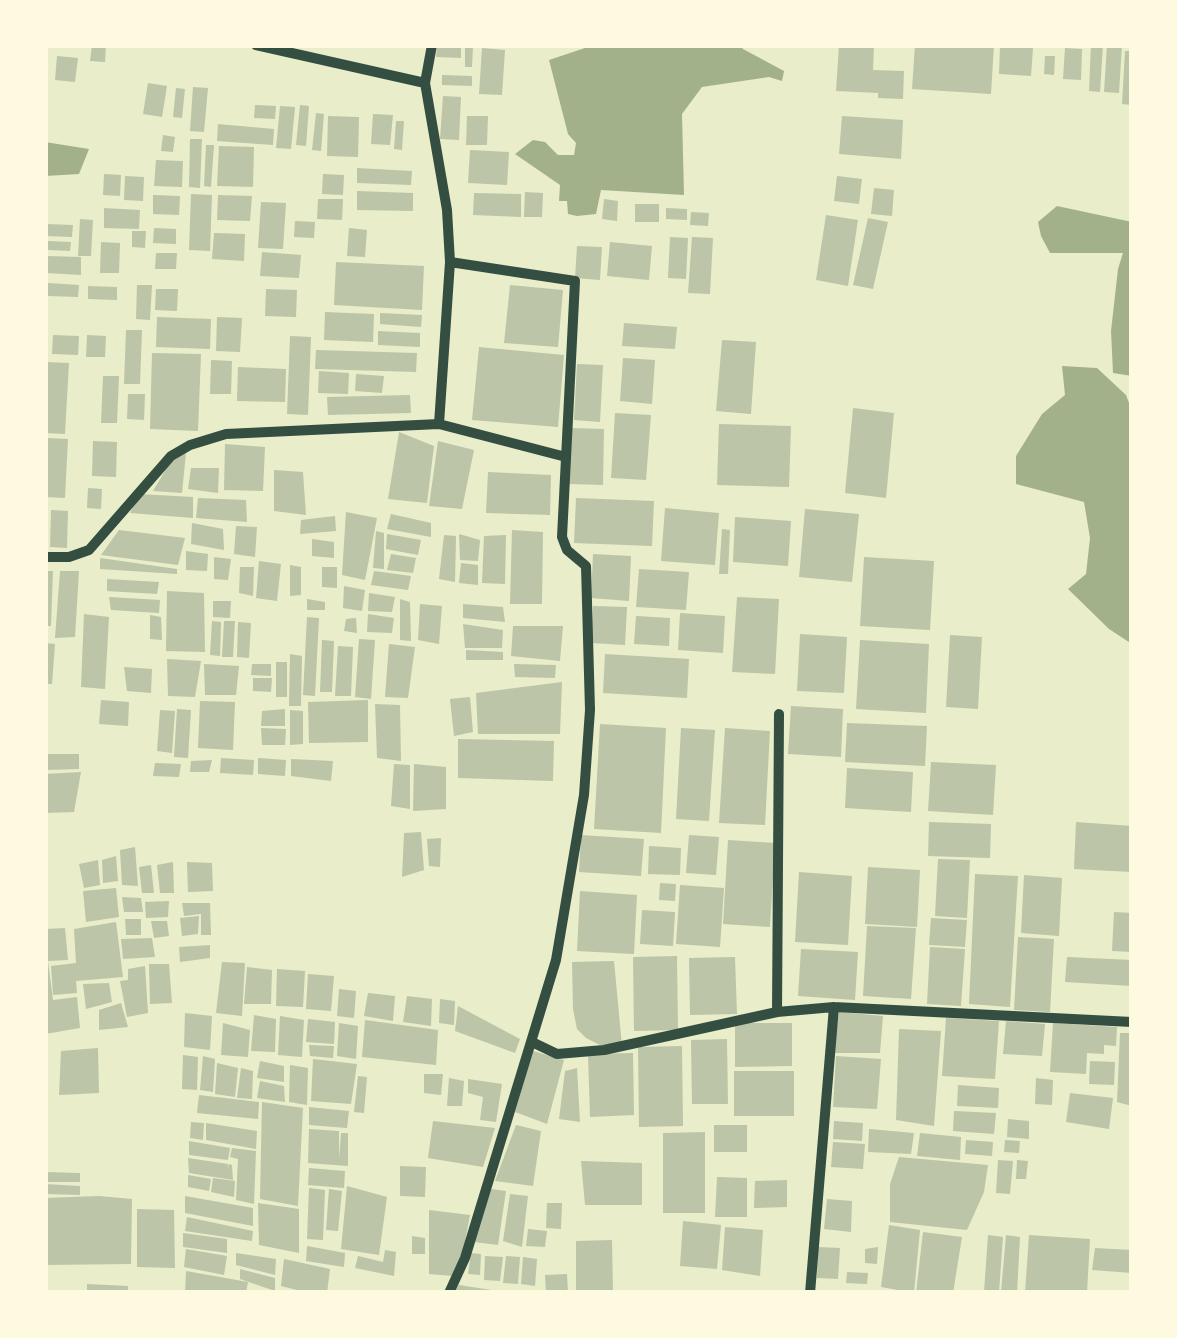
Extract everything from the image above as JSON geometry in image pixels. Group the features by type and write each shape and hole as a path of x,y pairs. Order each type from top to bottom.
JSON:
{"street":[{"path":"256,45 424,83"},
{"path":"432,45 424,83 447,210 450,262 439,424"},
{"path":"449,1293 465,1258 556,960 584,795 590,710 586,566 567,550 562,538 575,281 450,262"},
{"path":"45,557 69,557 89,550 170,456 226,434 439,424 566,457"},
{"path":"777,1012 779,714"},
{"path":"532,1042 557,1054 604,1050 777,1012 834,1007 1132,1022"},
{"path":"810,1293 834,1007"}],"shaded area":[{"path":"594,45 741,45 784,71 782,81 769,77 702,87 682,114 684,195 601,190 596,214 577,216 568,214 567,201 559,201 560,185 515,154 533,140 545,142 558,155 574,155 576,143 568,134 549,60"},
{"path":"45,142 89,149 79,174 45,176"},
{"path":"1057,206 1132,222 1132,376 1113,373 1111,331 1123,253 1050,253 1038,222"},
{"path":"1062,366 1097,368 1126,395 1132,411 1132,644 1109,629 1068,589 1086,574 1090,538 1084,502 1016,484 1016,456 1042,414 1065,395"}],"building":[{"path":"92,45 106,45 105,62 90,61"},
{"path":"437,45 461,45 461,58 436,57"},
{"path":"839,45 874,45 873,70 904,71 903,99 836,91"},
{"path":"915,45 994,45 991,94 912,89"},
{"path":"1091,45 1103,45 1100,92 1089,91"},
{"path":"1107,45 1122,45 1119,93 1104,92"},
{"path":"465,46 473,46 472,67 465,67"},
{"path":"1000,46 1033,48 1031,76 999,74"},
{"path":"482,48 505,50 502,95 479,94"},
{"path":"1065,48 1082,49 1081,80 1063,79"},
{"path":"1125,51 1132,51 1132,105 1122,104"},
{"path":"57,56 78,58 75,82 55,80"},
{"path":"1045,56 1055,56 1054,75 1044,74"},
{"path":"442,75 472,76 472,86 442,85"},
{"path":"148,83 167,86 162,117 143,114"},
{"path":"193,87 208,88 204,132 190,131"},
{"path":"176,88 185,89 182,118 173,117"},
{"path":"443,96 461,97 459,140 440,139"},
{"path":"255,105 276,106 275,119 254,118"},
{"path":"300,105 309,106 306,146 296,145"},
{"path":"280,106 295,107 291,149 276,148"},
{"path":"316,113 324,114 321,151 312,150"},
{"path":"373,114 393,115 390,145 371,144"},
{"path":"328,116 359,117 358,157 327,156"},
{"path":"467,116 488,116 487,145 466,145"},
{"path":"842,116 903,120 901,159 839,154"},
{"path":"396,121 404,121 402,150 394,149"},
{"path":"218,124 274,129 273,145 217,141"},
{"path":"163,135 175,137 173,152 161,151"},
{"path":"190,139 202,139 200,188 189,187"},
{"path":"206,145 214,145 211,187 204,186"},
{"path":"219,146 254,147 253,187 217,186"},
{"path":"470,150 509,152 507,185 468,183"},
{"path":"156,160 183,161 182,187 154,186"},
{"path":"357,168 412,171 411,185 357,183"},
{"path":"104,174 121,175 120,196 103,195"},
{"path":"323,174 344,175 343,195 322,194"},
{"path":"125,176 144,177 143,201 124,200"},
{"path":"837,176 862,179 859,204 834,201"},
{"path":"874,188 894,190 892,216 871,214"},
{"path":"357,191 413,193 413,211 357,210"},
{"path":"525,192 543,193 542,217 524,217"},
{"path":"474,193 521,194 521,217 473,215"},
{"path":"191,194 212,195 210,251 189,250"},
{"path":"153,195 180,196 179,215 153,214"},
{"path":"218,195 252,196 250,221 217,220"},
{"path":"318,199 343,199 342,220 317,219"},
{"path":"604,199 618,201 617,221 602,219"},
{"path":"261,202 286,203 283,249 258,248"},
{"path":"635,204 659,204 659,222 635,222"},
{"path":"104,208 140,210 139,229 104,228"},
{"path":"666,208 687,209 687,220 666,219"},
{"path":"691,212 709,213 708,226 690,225"},
{"path":"826,215 858,220 848,286 816,280"},
{"path":"868,218 888,222 873,289 853,285"},
{"path":"80,219 93,220 91,256 78,256"},
{"path":"295,221 315,222 314,238 294,237"},
{"path":"46,224 73,225 72,237 46,236"},
{"path":"154,228 176,229 176,244 153,243"},
{"path":"349,228 367,230 365,257 347,256"},
{"path":"132,231 146,231 145,248 132,247"},
{"path":"214,233 245,234 244,261 212,259"},
{"path":"670,237 688,238 686,279 668,278"},
{"path":"692,237 713,238 710,294 688,293"},
{"path":"48,241 71,242 70,251 48,250"},
{"path":"101,242 120,243 119,273 100,273"},
{"path":"610,242 652,246 649,280 607,276"},
{"path":"577,246 602,247 600,280 575,278"},
{"path":"262,252 301,255 299,278 260,276"},
{"path":"156,253 177,253 176,269 155,269"},
{"path":"48,256 81,257 81,275 47,273"},
{"path":"336,262 424,266 422,310 334,305"},
{"path":"48,283 79,285 78,297 48,296"},
{"path":"137,285 152,285 150,320 136,319"},
{"path":"510,285 563,290 558,347 504,343"},
{"path":"88,286 117,287 117,300 88,299"},
{"path":"156,289 178,289 177,311 155,310"},
{"path":"266,289 297,290 296,317 265,316"},
{"path":"325,312 374,314 373,342 324,340"},
{"path":"380,313 422,315 421,327 380,324"},
{"path":"157,317 211,319 210,349 156,347"},
{"path":"217,317 242,318 240,352 216,351"},
{"path":"624,323 677,327 675,349 622,346"},
{"path":"126,330 142,330 140,384 124,384"},
{"path":"378,331 420,333 420,347 378,345"},
{"path":"53,335 79,336 78,355 52,354"},
{"path":"87,335 106,336 105,357 86,357"},
{"path":"290,336 311,337 308,415 287,414"},
{"path":"722,340 756,342 751,414 716,411"},
{"path":"479,347 564,355 558,427 472,420"},
{"path":"316,350 417,353 416,372 315,369"},
{"path":"152,353 201,354 198,431 150,429"},
{"path":"623,358 655,360 652,404 620,401"},
{"path":"211,360 232,361 231,394 210,394"},
{"path":"45,362 69,363 65,434 45,433"},
{"path":"577,364 603,365 600,422 574,420"},
{"path":"238,367 286,369 285,402 237,401"},
{"path":"319,371 349,373 348,394 318,393"},
{"path":"356,374 384,376 382,393 355,391"},
{"path":"103,376 119,376 117,423 101,423"},
{"path":"128,394 145,394 144,420 127,419"},
{"path":"410,395 411,413 328,415 327,397"},
{"path":"853,408 894,413 886,498 845,493"},
{"path":"615,413 651,415 646,480 611,478"},
{"path":"719,424 791,426 789,487 717,485"},
{"path":"570,428 604,429 603,485 569,484"},
{"path":"399,432 434,446 427,503 388,499"},
{"path":"45,438 68,439 65,498 45,497"},
{"path":"93,441 117,442 116,477 92,476"},
{"path":"438,441 474,450 462,509 429,506"},
{"path":"225,444 265,447 263,491 224,490"},
{"path":"186,453 182,493 153,491 172,459"},
{"path":"191,468 219,468 218,493 188,489"},
{"path":"274,470 303,472 306,515 274,511"},
{"path":"488,472 551,475 550,515 486,513"},
{"path":"88,488 102,489 101,509 87,508"},
{"path":"139,494 193,497 193,518 130,513"},
{"path":"198,498 246,500 247,522 196,518"},
{"path":"576,498 654,501 652,546 574,543"},
{"path":"665,508 719,513 715,565 661,561"},
{"path":"805,509 859,514 852,582 799,577"},
{"path":"51,510 68,511 67,548 50,547"},
{"path":"346,512 377,518 365,580 342,575"},
{"path":"391,514 431,523 431,537 387,529"},
{"path":"335,516 336,531 300,534 301,520"},
{"path":"735,517 791,521 788,566 733,562"},
{"path":"192,523 223,529 224,550 191,544"},
{"path":"236,526 257,527 255,557 234,554"},
{"path":"722,529 730,530 728,574 719,574"},
{"path":"119,530 185,538 178,565 101,555"},
{"path":"512,530 543,532 542,604 510,604"},
{"path":"376,531 384,533 384,569 373,568"},
{"path":"387,534 421,540 418,555 386,549"},
{"path":"459,534 480,540 478,561 460,560"},
{"path":"444,535 456,536 455,582 439,579"},
{"path":"506,535 505,584 482,583 484,536"},
{"path":"312,539 334,542 334,558 312,556"},
{"path":"186,551 208,554 207,571 186,570"},
{"path":"391,554 416,558 413,573 387,570"},
{"path":"593,554 631,556 629,601 591,598"},
{"path":"214,557 231,559 228,580 214,579"},
{"path":"864,557 934,561 930,630 860,626"},
{"path":"100,558 177,569 177,574 100,569"},
{"path":"259,561 281,564 277,601 256,598"},
{"path":"461,563 478,565 478,585 459,583"},
{"path":"290,565 301,567 301,595 290,596"},
{"path":"240,567 254,567 253,596 239,593"},
{"path":"322,567 337,567 337,588 322,587"},
{"path":"639,569 689,572 686,610 636,607"},
{"path":"45,571 53,571 51,626 45,626"},
{"path":"60,571 79,571 75,637 55,638"},
{"path":"374,571 411,576 408,590 371,585"},
{"path":"107,579 159,582 157,594 107,591"},
{"path":"344,586 365,590 362,611 343,608"},
{"path":"167,591 204,593 205,652 166,651"},
{"path":"369,593 395,597 392,612 368,611"},
{"path":"109,597 160,600 159,613 111,610"},
{"path":"737,597 779,599 775,674 732,672"},
{"path":"307,599 325,602 325,610 307,610"},
{"path":"400,599 410,602 411,641 400,640"},
{"path":"213,601 231,601 230,618 213,617"},
{"path":"420,604 442,606 439,644 418,640"},
{"path":"463,604 503,607 505,622 463,618"},
{"path":"593,606 627,607 625,645 591,643"},
{"path":"680,613 725,616 723,653 678,650"},
{"path":"84,614 109,617 105,689 81,687"},
{"path":"368,614 394,618 392,633 367,632"},
{"path":"150,615 161,617 162,640 150,639"},
{"path":"636,616 670,618 669,646 634,644"},
{"path":"307,617 319,618 315,696 303,695"},
{"path":"356,618 357,633 344,631 346,619"},
{"path":"212,621 221,622 220,656 210,655"},
{"path":"224,621 235,621 233,657 222,657"},
{"path":"238,622 251,623 249,658 237,657"},
{"path":"463,624 503,630 502,648 465,648"},
{"path":"513,626 563,626 560,661 511,656"},
{"path":"800,634 847,637 844,693 797,691"},
{"path":"950,635 982,637 978,709 946,707"},
{"path":"359,639 375,640 371,699 355,697"},
{"path":"322,640 334,641 332,692 320,692"},
{"path":"860,640 929,644 926,713 856,709"},
{"path":"45,643 55,644 52,684 45,684"},
{"path":"389,644 415,647 408,698 385,697"},
{"path":"338,646 353,647 351,696 335,696"},
{"path":"466,650 503,652 503,660 466,660"},
{"path":"290,654 302,656 301,706 289,706"},
{"path":"605,654 689,659 687,698 603,693"},
{"path":"167,659 201,661 195,697 168,696"},
{"path":"276,662 287,662 287,697 276,697"},
{"path":"204,664 239,666 236,695 205,695"},
{"path":"252,664 271,664 271,676 251,675"},
{"path":"514,664 556,665 555,678 515,677"},
{"path":"124,667 152,669 151,693 127,691"},
{"path":"253,678 272,678 271,692 253,691"},
{"path":"562,682 560,734 478,734 476,693"},
{"path":"470,697 473,732 454,736 450,699"},
{"path":"101,700 129,702 128,726 99,724"},
{"path":"368,700 368,742 309,743 308,702"},
{"path":"200,701 235,702 233,750 198,748"},
{"path":"375,704 400,705 401,761 377,758"},
{"path":"791,706 843,709 841,757 788,754"},
{"path":"177,709 191,710 188,758 174,757"},
{"path":"285,709 285,726 261,726 262,711"},
{"path":"160,710 175,711 172,753 157,751"},
{"path":"290,710 303,711 303,744 290,745"},
{"path":"847,723 927,726 925,766 845,762"},
{"path":"600,724 666,728 661,833 594,829"},
{"path":"261,728 286,729 285,745 262,745"},
{"path":"681,728 715,730 709,821 676,819"},
{"path":"725,728 770,731 765,825 719,823"},
{"path":"458,739 554,741 553,781 458,778"},
{"path":"45,754 79,754 79,769 45,770"},
{"path":"221,758 254,760 253,775 220,773"},
{"path":"258,758 286,760 285,776 258,774"},
{"path":"291,759 333,761 331,781 291,776"},
{"path":"212,760 209,772 190,772 191,761"},
{"path":"931,762 996,765 993,815 928,811"},
{"path":"155,763 181,764 179,777 153,776"},
{"path":"394,764 410,765 410,809 391,806"},
{"path":"414,764 446,767 446,809 413,811"},
{"path":"847,768 913,772 911,812 845,808"},
{"path":"81,772 74,812 45,813 45,774"},
{"path":"929,822 991,824 990,858 928,856"},
{"path":"1076,822 1132,826 1132,872 1074,869"},
{"path":"421,832 424,870 402,877 404,833"},
{"path":"581,835 644,839 641,876 579,872"},
{"path":"689,835 719,837 716,875 686,873"},
{"path":"441,838 440,867 429,866 427,839"},
{"path":"728,840 775,843 770,927 723,924"},
{"path":"649,846 681,848 680,875 648,874"},
{"path":"135,847 138,886 122,885 120,850"},
{"path":"116,856 118,881 103,883 102,860"},
{"path":"938,859 970,860 967,918 935,916"},
{"path":"98,860 100,885 84,888 79,864"},
{"path":"173,862 174,893 160,893 157,865"},
{"path":"187,862 212,863 213,891 188,892"},
{"path":"151,865 154,893 142,893 139,867"},
{"path":"868,867 920,870 917,927 865,924"},
{"path":"799,872 852,876 848,945 795,942"},
{"path":"975,874 1018,876 1010,1007 969,1004"},
{"path":"1024,875 1062,878 1059,936 1021,933"},
{"path":"660,883 676,884 675,901 659,900"},
{"path":"680,885 724,888 720,947 676,944"},
{"path":"116,888 119,917 86,922 83,891"},
{"path":"580,891 637,895 634,954 577,951"},
{"path":"122,897 141,898 143,912 124,912"},
{"path":"169,901 168,917 146,918 145,902"},
{"path":"182,903 210,903 211,935 201,935 201,914 184,916"},
{"path":"642,910 675,912 673,946 640,944"},
{"path":"1114,912 1132,913 1132,952 1112,951"},
{"path":"199,916 198,934 182,936 180,918"},
{"path":"931,918 967,920 965,947 929,945"},
{"path":"125,919 141,919 141,935 126,935"},
{"path":"151,921 167,921 169,936 154,938"},
{"path":"116,922 123,977 76,981 77,993 53,995 51,966 76,963 74,929"},
{"path":"867,926 916,928 911,999 863,996"},
{"path":"65,928 68,960 48,961 53,1000 77,997 80,1028 45,1034 45,929"},
{"path":"1018,937 1054,939 1050,1012 1014,1010"},
{"path":"152,938 155,957 123,959 121,939"},
{"path":"210,945 210,958 180,962 179,947"},
{"path":"930,947 965,949 961,1006 927,1004"},
{"path":"801,949 858,952 855,1000 798,996"},
{"path":"677,956 678,1030 634,1031 633,957"},
{"path":"735,957 737,1014 690,1015 689,958"},
{"path":"1067,957 1132,960 1132,986 1065,982"},
{"path":"614,961 622,1046 600,1045 586,1038 577,1029 573,1009 572,962"},
{"path":"222,962 245,963 242,1016 216,1013"},
{"path":"149,964 169,964 172,1003 150,1004"},
{"path":"145,966 148,1013 127,1017 120,981 128,980 128,969"},
{"path":"247,967 272,970 271,1004 244,1004"},
{"path":"277,969 305,971 303,1007 276,1006"},
{"path":"308,974 334,976 331,1011 306,1009"},
{"path":"109,983 112,1002 86,1009 83,984"},
{"path":"339,989 356,991 354,1018 337,1016"},
{"path":"368,993 395,996 393,1021 364,1016"},
{"path":"407,996 432,999 431,1026 403,1022"},
{"path":"440,999 455,1001 454,1025 439,1023"},
{"path":"121,1003 128,1027 99,1030 99,1010"},
{"path":"458,1006 520,1039 515,1053 455,1031"},
{"path":"839,1012 883,1016 880,1053 834,1053"},
{"path":"185,1013 212,1016 210,1050 184,1047"},
{"path":"254,1015 276,1019 275,1052 251,1051"},
{"path":"280,1016 304,1020 302,1057 278,1055"},
{"path":"946,1018 999,1021 995,1079 942,1076"},
{"path":"308,1019 335,1022 334,1044 306,1042"},
{"path":"365,1020 438,1030 436,1065 362,1057"},
{"path":"1006,1021 1045,1024 1042,1056 1003,1054"},
{"path":"223,1023 250,1030 248,1057 221,1055"},
{"path":"339,1023 358,1026 356,1059 337,1056"},
{"path":"735,1023 792,1023 792,1066 735,1067"},
{"path":"1053,1023 1117,1027 1116,1046 1104,1045 1104,1054 1087,1053 1086,1074 1050,1072"},
{"path":"899,1029 941,1031 934,1126 896,1120"},
{"path":"1120,1033 1132,1033 1132,1106 1117,1102"},
{"path":"727,1039 728,1104 692,1104 691,1040"},
{"path":"309,1045 334,1046 333,1058 310,1056"},
{"path":"682,1046 683,1126 639,1127 638,1047"},
{"path":"98,1048 99,1093 59,1095 61,1051"},
{"path":"533,1051 564,1060 547,1124 515,1112"},
{"path":"633,1053 634,1115 590,1117 588,1054"},
{"path":"183,1055 198,1057 197,1090 182,1089"},
{"path":"203,1056 215,1059 213,1092 200,1090"},
{"path":"836,1056 881,1059 877,1109 833,1107"},
{"path":"313,1059 357,1064 351,1104 311,1101"},
{"path":"260,1061 284,1066 284,1082 257,1078"},
{"path":"1090,1061 1115,1062 1114,1085 1089,1084"},
{"path":"217,1063 238,1068 235,1097 215,1094"},
{"path":"290,1065 308,1068 307,1105 289,1102"},
{"path":"241,1068 253,1071 252,1099 237,1098"},
{"path":"577,1068 580,1122 559,1119 565,1071"},
{"path":"734,1071 794,1071 794,1116 734,1116"},
{"path":"424,1074 443,1074 441,1095 424,1093"},
{"path":"358,1076 367,1077 364,1113 354,1112"},
{"path":"449,1078 464,1081 462,1106 447,1106"},
{"path":"1036,1078 1053,1080 1052,1105 1035,1104"},
{"path":"468,1079 502,1084 496,1122 480,1120 483,1097 468,1093"},
{"path":"260,1081 284,1086 285,1102 257,1098"},
{"path":"958,1085 999,1088 998,1108 957,1106"},
{"path":"1070,1093 1113,1098 1109,1129 1066,1122"},
{"path":"199,1095 259,1102 258,1119 197,1113"},
{"path":"262,1102 303,1108 298,1206 260,1199"},
{"path":"309,1107 349,1111 347,1128 309,1125"},
{"path":"954,1111 996,1113 994,1134 953,1131"},
{"path":"1008,1119 1029,1121 1029,1139 1007,1137"},
{"path":"433,1121 495,1128 483,1167 428,1158"},
{"path":"834,1121 863,1123 862,1141 833,1139"},
{"path":"191,1122 204,1123 203,1140 190,1138"},
{"path":"206,1123 257,1131 256,1149 206,1140"},
{"path":"516,1125 541,1131 533,1186 495,1181"},
{"path":"714,1125 747,1125 747,1152 714,1152"},
{"path":"309,1129 339,1131 339,1159 341,1133 348,1133 348,1166 308,1163"},
{"path":"869,1129 914,1133 911,1154 868,1152"},
{"path":"705,1132 705,1213 663,1213 663,1133"},
{"path":"920,1133 961,1137 960,1160 917,1156"},
{"path":"966,1140 993,1142 992,1156 965,1154"},
{"path":"1005,1140 1020,1141 1019,1153 1004,1152"},
{"path":"189,1141 230,1148 228,1160 189,1155"},
{"path":"833,1142 865,1144 863,1169 831,1167"},
{"path":"232,1148 256,1151 254,1204 236,1200 238,1159 230,1157"},
{"path":"899,1157 988,1165 984,1192 967,1230 890,1222 890,1184"},
{"path":"188,1158 228,1164 228,1168 232,1165 233,1180 189,1173"},
{"path":"998,1160 1013,1161 1010,1194 996,1193"},
{"path":"1017,1160 1028,1161 1026,1179 1016,1179"},
{"path":"581,1161 642,1163 642,1205 585,1205"},
{"path":"400,1166 426,1167 425,1197 400,1196"},
{"path":"309,1168 345,1171 344,1188 308,1185"},
{"path":"45,1172 80,1173 80,1182 45,1182"},
{"path":"188,1175 211,1179 209,1191 188,1187"},
{"path":"717,1177 747,1178 747,1217 715,1217"},
{"path":"213,1178 235,1181 234,1197 211,1192"},
{"path":"787,1180 787,1207 754,1208 755,1181"},
{"path":"45,1184 80,1186 80,1195 45,1194"},
{"path":"347,1186 387,1197 379,1255 341,1249"},
{"path":"309,1188 325,1190 323,1240 307,1239"},
{"path":"329,1189 342,1191 338,1231 326,1230"},
{"path":"491,1189 506,1191 498,1245 474,1242"},
{"path":"510,1194 528,1196 522,1247 503,1241"},
{"path":"185,1196 253,1208 253,1226 185,1213"},
{"path":"45,1198 132,1199 131,1264 45,1265"},
{"path":"827,1199 852,1201 851,1232 824,1229"},
{"path":"258,1203 299,1209 299,1253 259,1245"},
{"path":"547,1203 562,1203 561,1229 546,1228"},
{"path":"137,1209 174,1210 175,1268 137,1267"},
{"path":"429,1210 470,1215 462,1257 453,1276 429,1274"},
{"path":"187,1217 253,1231 252,1241 185,1231"},
{"path":"683,1221 721,1225 717,1269 680,1266"},
{"path":"889,1225 920,1230 914,1293 881,1287"},
{"path":"725,1227 763,1230 760,1276 722,1270"},
{"path":"528,1229 547,1231 545,1247 526,1246"},
{"path":"923,1232 962,1237 953,1293 916,1293"},
{"path":"183,1233 227,1239 227,1253 183,1247"},
{"path":"988,1235 1003,1237 999,1292 984,1292"},
{"path":"1006,1235 1020,1237 1017,1293 1001,1292"},
{"path":"1029,1235 1090,1239 1087,1293 1025,1293"},
{"path":"412,1236 425,1238 425,1254 412,1254"},
{"path":"612,1240 613,1292 576,1292 576,1241"},
{"path":"307,1246 345,1253 344,1267 306,1261"},
{"path":"818,1247 840,1248 838,1279 817,1278"},
{"path":"878,1247 877,1264 865,1263 865,1249"},
{"path":"1095,1248 1132,1250 1132,1273 1092,1270"},
{"path":"186,1249 227,1256 224,1275 184,1267"},
{"path":"385,1250 396,1252 394,1276 355,1268 358,1256 383,1262"},
{"path":"236,1253 276,1259 275,1275 236,1265"},
{"path":"471,1253 481,1254 480,1275 468,1274"},
{"path":"485,1256 503,1257 500,1281 484,1280"},
{"path":"506,1256 520,1257 518,1284 503,1283"},
{"path":"523,1257 537,1259 535,1286 521,1284"},
{"path":"284,1259 330,1269 327,1293 281,1286"},
{"path":"240,1269 275,1278 275,1291 240,1279"},
{"path":"186,1271 248,1282 246,1293 185,1293"},
{"path":"847,1272 868,1273 867,1284 846,1283"},
{"path":"567,1274 568,1293 546,1293 545,1275"},
{"path":"87,1284 128,1286 128,1293 87,1293"},
{"path":"459,1285 498,1291 498,1293 454,1293"}]}
